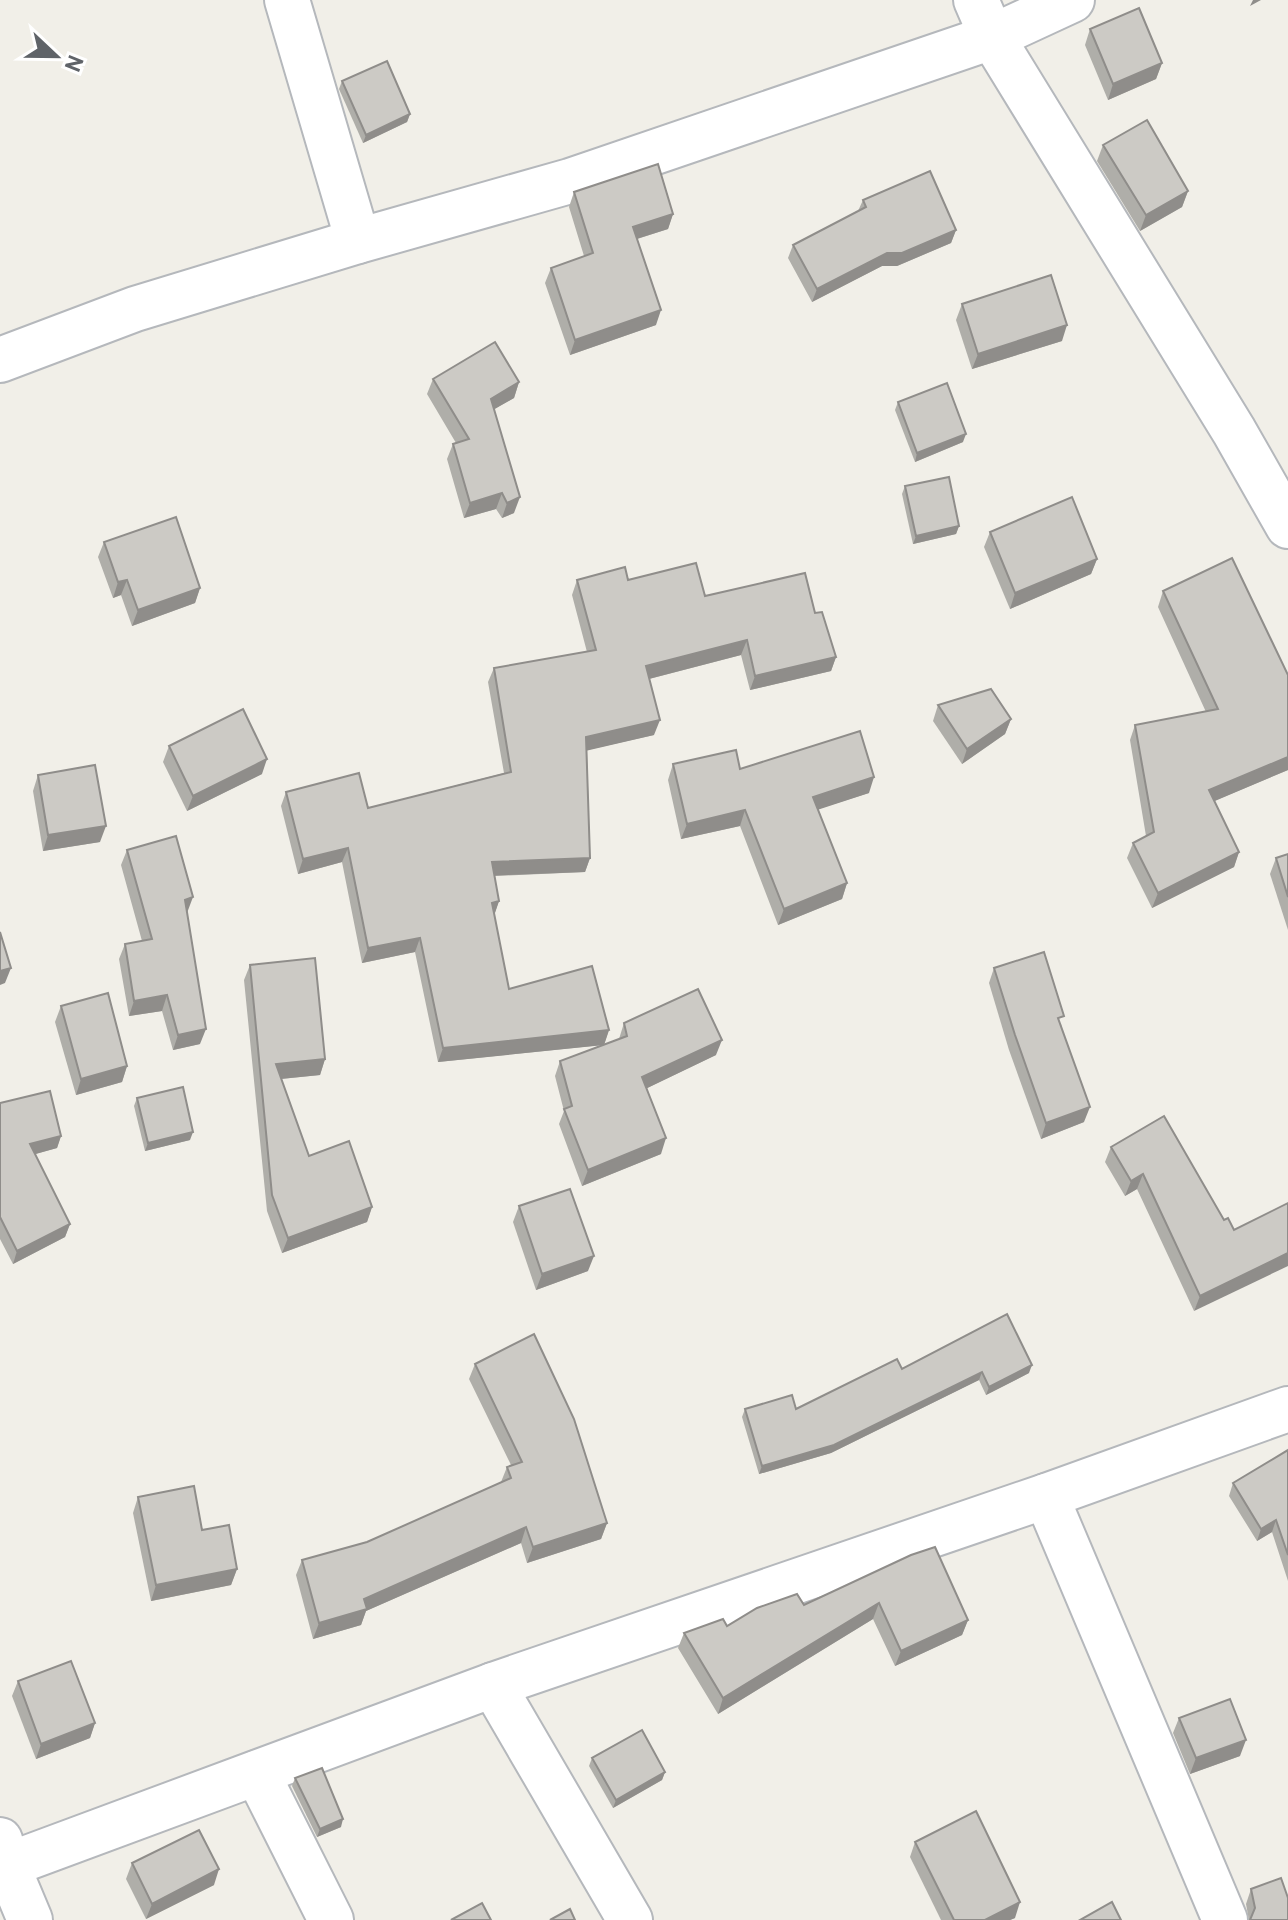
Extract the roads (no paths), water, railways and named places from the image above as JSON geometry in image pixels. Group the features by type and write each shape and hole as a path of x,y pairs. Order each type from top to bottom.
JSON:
{"street":[{"path":"287,0 358,241"},
{"path":"0,360 135,309 570,181 984,18 1072,0"},
{"path":"984,18 1234,431 1288,526"},
{"path":"30,1920 2,1858 257,1773 493,1685 1046,1496 1288,1409"},
{"path":"1046,1496 1225,1920"},
{"path":"493,1685 630,1920"},
{"path":"257,1773 331,1920"}]}
